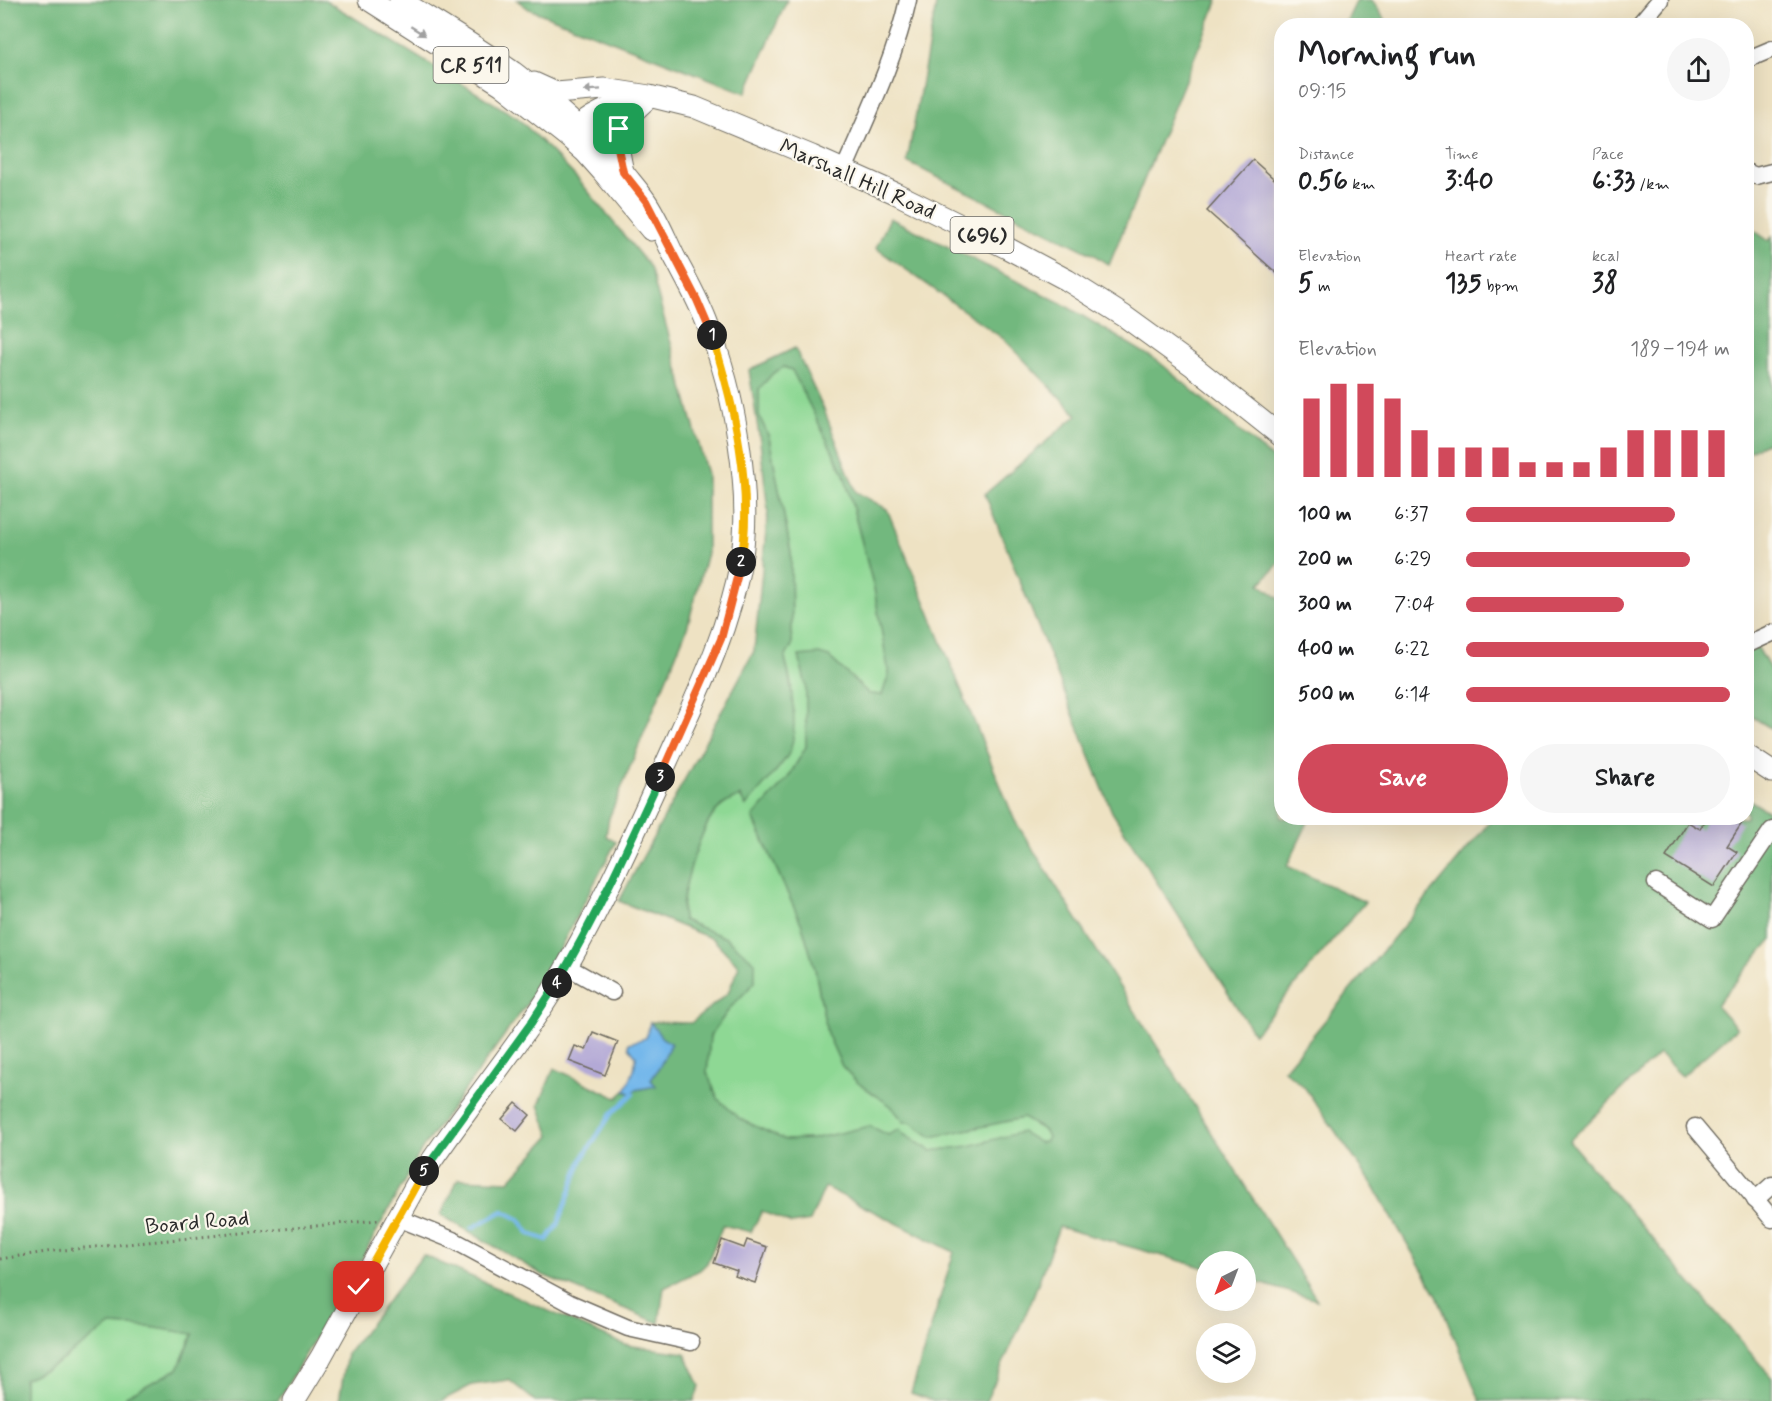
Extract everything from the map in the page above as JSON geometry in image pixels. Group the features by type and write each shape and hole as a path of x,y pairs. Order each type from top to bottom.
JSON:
{"main road":[{"name":"CR 511","path":"369,0 573,131 586,153 678,263"},
{"name":"CR 511","path":"294,1401 434,1156 531,1023 592,919 624,856 706,676 721,639 742,558 745,508 742,471 738,438 725,377 706,320 646,201 623,172 573,131 515,73 400,0"},
{"path":"515,73 556,93 604,89 650,96"},
{"name":"Marshall Hill Road","path":"573,131 609,107 650,96 694,107 843,170 1007,248 1066,280 1124,316 1185,360 1274,430"},
{"path":"623,172 618,148 619,129 628,116 650,96"},
{"path":"1754,760 1772,772"}],"street":[{"path":"843,170 892,58 908,0"},
{"path":"1645,18 1660,0"},
{"path":"1754,57 1772,49"},
{"path":"1754,175 1772,172"},
{"path":"1754,641 1772,633"},
{"path":"1656,883 1712,919 1772,830"},
{"path":"566,966 612,992"},
{"path":"1695,1127 1772,1220"},
{"path":"1755,1200 1772,1185"},
{"path":"398,1218 455,1241 570,1303 628,1328 691,1342"}],"path":[{"name":"Board Road","path":"0,1259 53,1251 398,1218"}],"green space":[{"path":"0,0 325,0 518,118 578,179 650,267 707,474 707,553 687,628 609,818 606,836 616,842 540,986 422,1149 355,1271 278,1401 129,1401 126,1396 178,1369 193,1334 150,1327 111,1325 56,1364 24,1379 26,1401 0,1401"},
{"path":"517,0 787,0 746,93 529,9"},
{"path":"935,0 1218,0 1109,265 1094,255 907,162 936,5"},
{"path":"1357,0 1372,0 1384,18 1348,18"},
{"path":"890,218 1061,303 1158,361 1274,460 1274,569 1260,584 1274,595 1274,825 1307,825 1287,866 1365,902 1254,1034 1112,812 985,494 1077,415 1005,340 876,248"},
{"path":"1754,231 1769,241 1772,237 1772,440 1754,449"},
{"path":"795,348 824,410 856,492 887,509 1015,821 1317,1300 1256,1282 1256,1251 1196,1251 1196,1265 1059,1227 1031,1302 986,1401 933,1401 911,1393 954,1252 825,1187 810,1221 791,1224 762,1211 751,1232 723,1225 707,1263 700,1270 664,1288 659,1323 543,1275 441,1215 458,1179 509,1181 550,1136 539,1105 554,1068 617,1098 625,1091 632,1094 635,1090 655,1086 650,1080 659,1068 662,1039 650,1022 691,1023 728,993 739,966 713,939 619,901 754,651 768,511 749,370","holes":["784,367 792,370 844,474 874,588 889,674 882,695 869,694 829,657 819,654 799,656 806,686 806,747 788,778 753,817 802,925 815,969 827,1033 842,1066 857,1082 891,1106 904,1122 910,1122 932,1137 1023,1118 1045,1131 1048,1137 1046,1141 1040,1143 1022,1132 969,1146 931,1151 903,1134 900,1129 888,1135 870,1126 813,1139 785,1140 740,1119 718,1099 707,1073 710,1036 730,1008 755,982 755,962 726,938 683,920 682,908 686,884 704,830 716,811 740,796 746,806 788,755 792,746 794,722 792,694 785,658 792,645 791,553 769,437 759,416 759,389 773,373"]},
{"path":"783,367 792,370 844,474 874,588 889,674 882,695 869,694 829,657 799,656 806,686 806,747 788,778 753,818 802,925 815,969 827,1033 842,1066 857,1082 891,1106 904,1122 910,1122 932,1137 1023,1118 1045,1131 1048,1137 1046,1142 969,1146 931,1151 903,1134 888,1135 870,1126 813,1139 785,1140 740,1119 718,1099 707,1073 710,1036 730,1008 755,982 726,938 683,920 687,881 696,850 716,811 740,796 746,806 792,687 785,658 792,645 791,553 769,437 759,416 759,389 773,373"},
{"path":"1754,642 1772,672 1772,729 1754,718"},
{"path":"1754,803 1772,814 1772,939 1716,1005 1737,1028 1682,1076 1659,1054 1569,1141 1772,1378 1772,1401 1480,1401 1437,1295 1373,1185 1305,1088 1284,1070 1487,825 1754,825"},
{"path":"423,1255 625,1345 685,1353 700,1386 694,1401 535,1401 509,1380 472,1385 441,1401 339,1401 347,1354"},
{"path":"111,1325 193,1333 178,1369 126,1396 129,1401 26,1401 24,1379 56,1364"}],"water":[{"path":"650,1022 662,1038 671,1043 651,1080 656,1086 635,1090 633,1094 625,1091 634,1070 636,1056 629,1047 629,1043 646,1038"}],"building":[{"path":"1253,160 1274,179 1274,271 1207,211"},
{"path":"1686,825 1693,825 1700,829 1703,825 1741,825 1727,846 1737,852 1714,887 1666,857"},
{"path":"593,1032 618,1042 605,1075 569,1061 575,1046 586,1050"},
{"path":"516,1103 530,1115 517,1131 502,1119"},
{"path":"722,1240 744,1248 747,1240 767,1247 755,1283 735,1276 737,1271 714,1263"}],"waterway":[{"path":"472,1228 503,1211 519,1219 530,1234 547,1240 558,1225 582,1159 611,1114 633,1094"}],"route":[{"path":"359,1287 434,1156 531,1023 577,949 624,856 706,676 730,610 742,558 745,508 742,471 738,438 725,377 710,329 697,300 646,201 623,172 618,148 619,129"}]}
